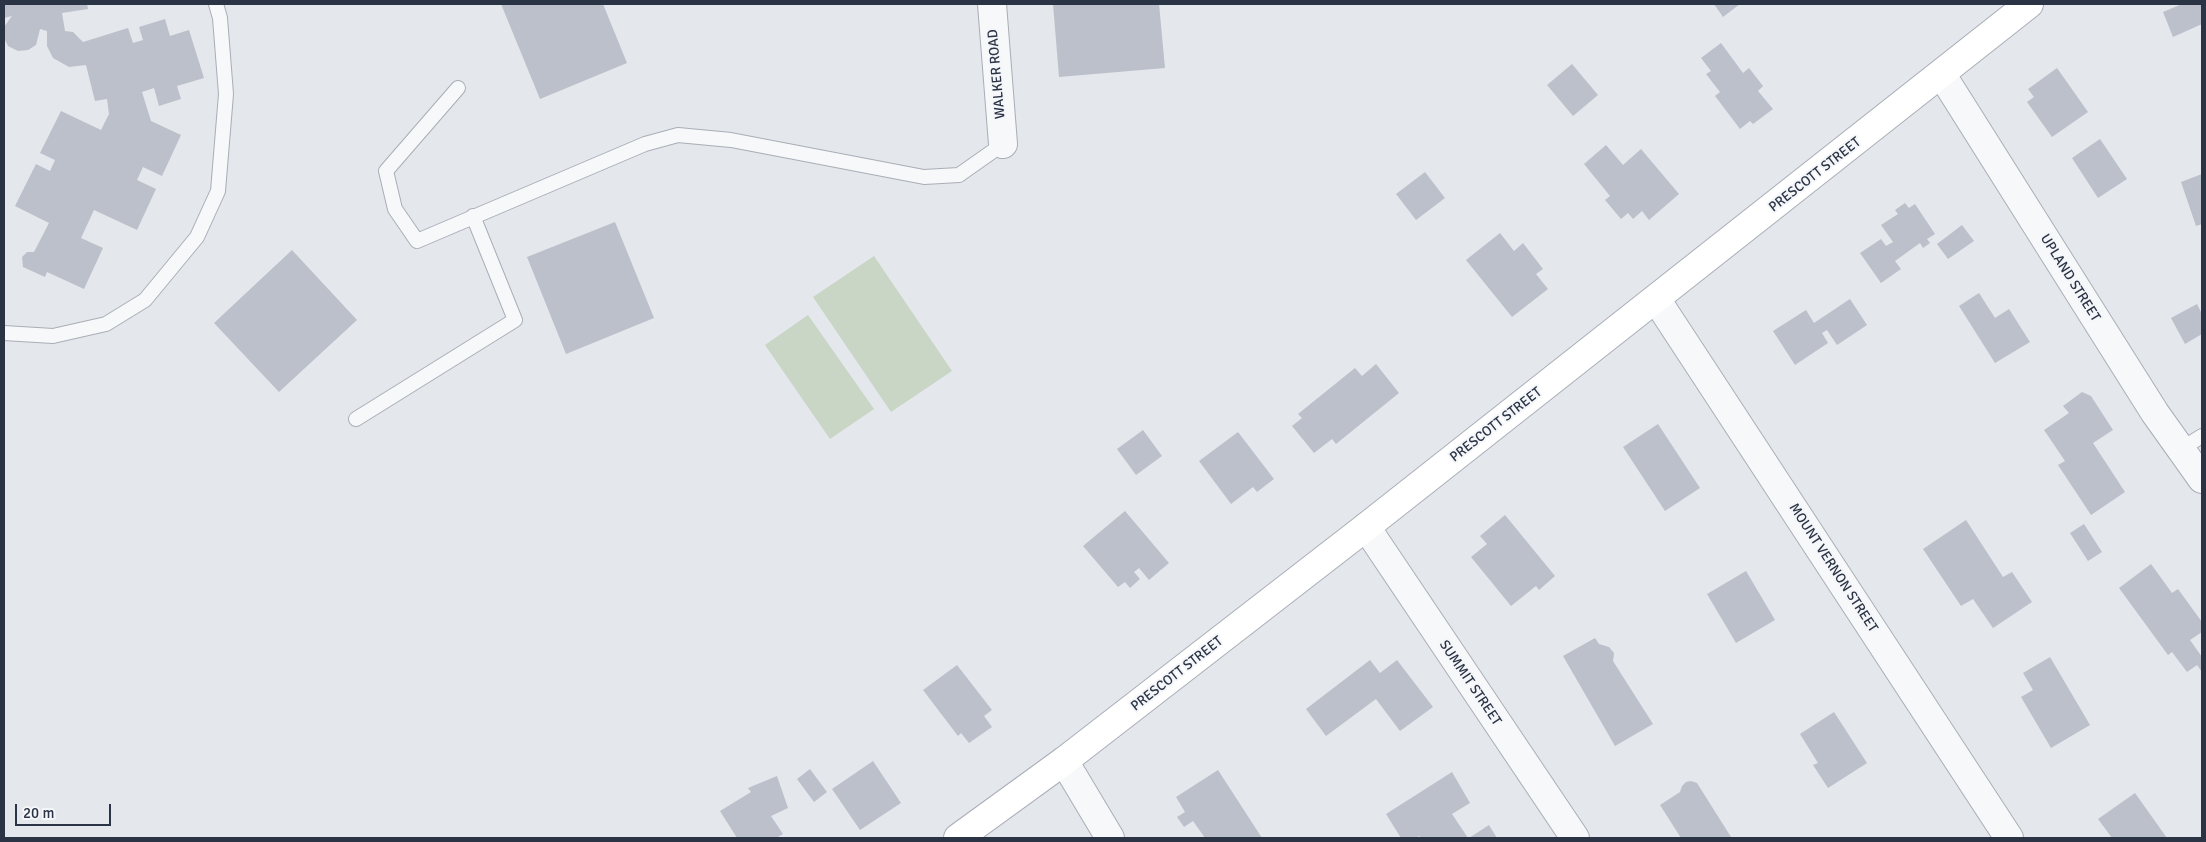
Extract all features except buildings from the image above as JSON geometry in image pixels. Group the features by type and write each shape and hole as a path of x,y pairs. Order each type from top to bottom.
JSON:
{"street":[{"name":"WALKER ROAD","path":"992,4 1003,144"},
{"name":"PRESCOTT STREET","path":"958,838 1064,761 1366,527 1942,75 2029,4"},
{"name":"UPLAND STREET","path":"1942,75 2150,405 2192,442 2202,478"},
{"name":"MOUNT VERNON STREET","path":"1656,298 2009,838"},
{"name":"SUMMIT STREET","path":"1366,527 1575,838"},
{"path":"1064,761 1110,838"}],"lane":[{"path":"4,332 53,336 106,324 145,300 197,237 218,191 226,94 220,18 216,4"},
{"path":"458,88 386,171 395,209 416,241 645,144 678,135 731,140 924,177 959,175 1003,144"},
{"path":"356,419 515,320 473,216"}],"green space":[{"path":"874,256 952,371 891,412 813,297"},
{"path":"808,315 874,409 830,439 765,345"}]}
